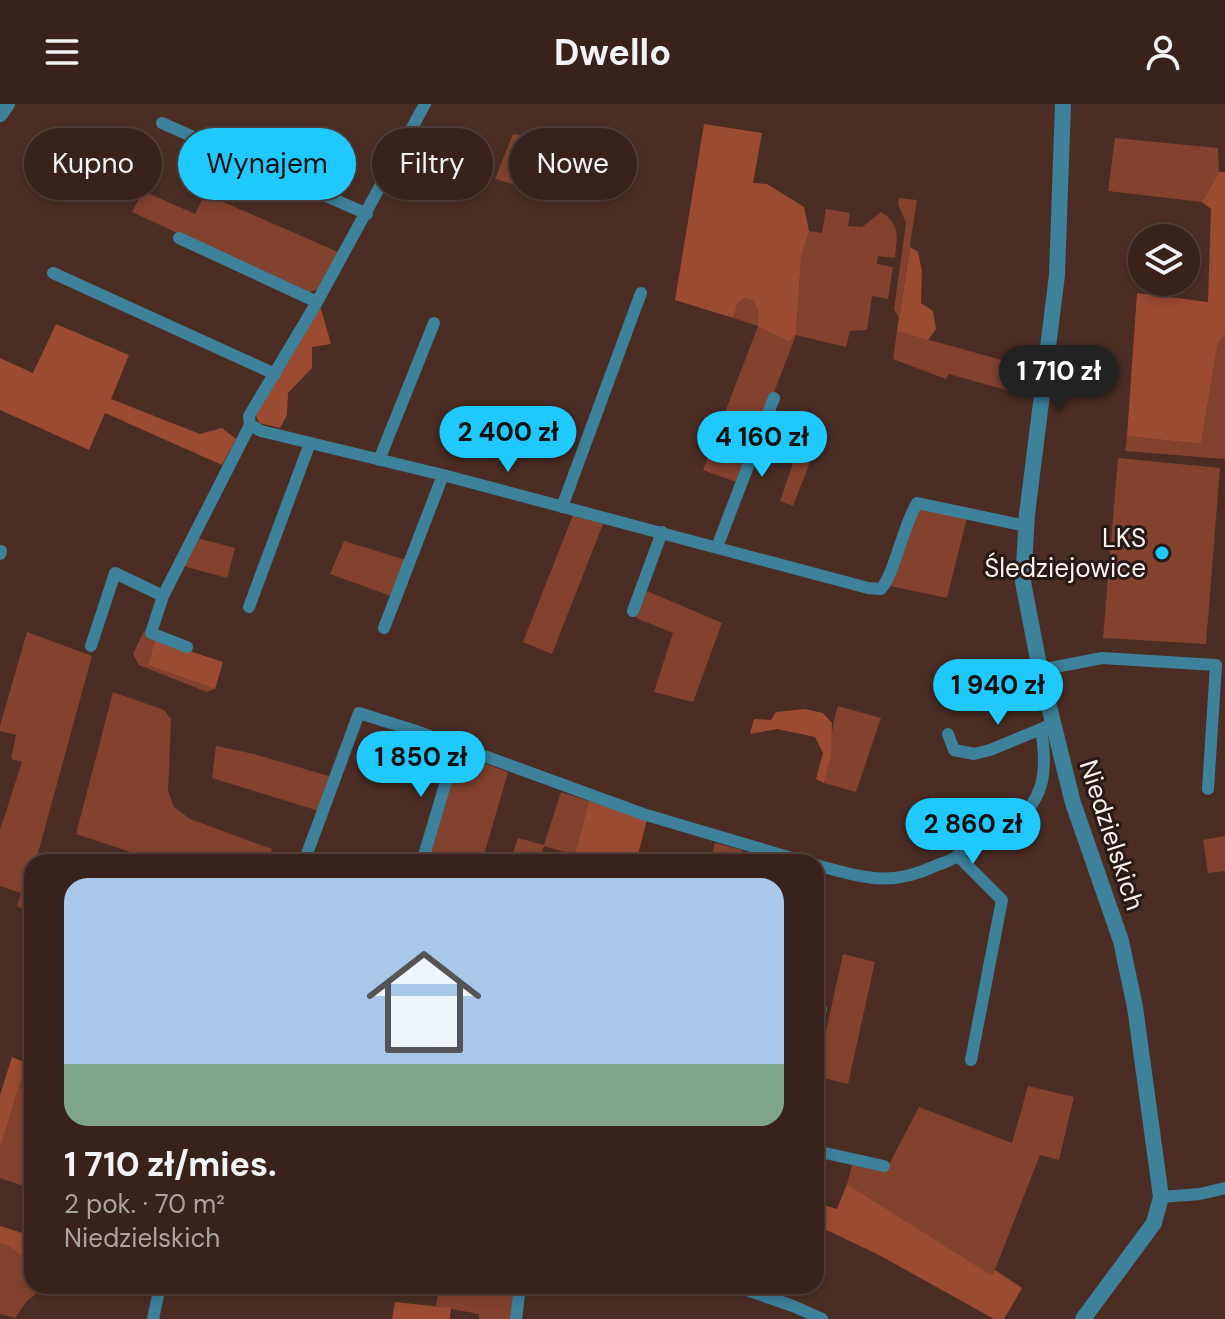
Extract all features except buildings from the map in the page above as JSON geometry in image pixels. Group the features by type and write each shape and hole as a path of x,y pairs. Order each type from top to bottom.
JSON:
{"street":[{"path":"0,114 7,104"},
{"path":"187,647 151,633 163,596 250,425 249,416 367,214 425,104"},
{"name":"Niedzielskich","path":"1063,104 1057,275 1026,526 1023,582 1048,726 1121,941 1135,1007 1161,1197 1154,1223 1083,1319"},
{"path":"162,123 367,214"},
{"path":"179,238 317,302"},
{"path":"53,273 275,374"},
{"path":"562,507 641,293"},
{"path":"379,460 434,323"},
{"path":"717,547 774,398"},
{"path":"250,425 261,431 443,475 868,588 881,589 886,582 917,503 1026,526"},
{"path":"249,607 310,443"},
{"path":"384,628 443,475"},
{"path":"633,611 662,532"},
{"path":"91,646 115,573 163,596"},
{"path":"1040,670 1102,658 1216,665 1208,789"},
{"path":"307,854 359,713 643,814 778,854"},
{"path":"824,867 874,880 910,878 958,856 968,844 1002,830 1021,817 1044,781 1048,726 974,754 954,750 948,734"},
{"path":"424,854 456,748"},
{"path":"958,856 1002,900 971,1060"},
{"path":"824,1153 884,1166"},
{"path":"1161,1197 1200,1194 1225,1188"},
{"path":"153,1319 158,1294"},
{"path":"516,1319 519,1294"},
{"path":"758,1294 822,1319"}],"shaded area":[{"path":"704,124 762,133 753,183 767,184 804,207 809,231 801,258 796,334 790,342 758,326 759,314 754,301 746,298 738,303 733,318 675,300"},
{"path":"1115,138 1218,148 1219,172 1202,202 1108,191"},
{"path":"509,144 509,183 495,179"},
{"path":"1219,172 1225,172 1225,335 1218,342 1201,444 1127,436 1137,296 1208,302 1211,209 1202,202"},
{"path":"899,198 917,200 899,318 894,309 906,223 898,204"},
{"path":"162,199 195,214 202,200 219,200 338,252 319,289 307,293 132,212 138,200"},
{"path":"826,209 850,213 848,226 862,227 881,212 892,221 896,232 895,258 878,256 877,264 893,267 888,299 872,296 867,330 850,331 846,347 796,335 739,483 703,470 758,326 733,318 738,303 746,298 754,301 759,314 790,342 796,334 801,257 809,231 822,233"},
{"path":"910,247 918,252 922,271 921,303 933,311 936,329 928,340 897,331"},
{"path":"319,302 331,344 312,347 312,368 288,393 287,415 280,428 259,423 256,416"},
{"path":"56,324 129,355 111,399 200,434 222,428 236,439 222,465 105,413 89,450 0,410 0,358 33,373"},
{"path":"897,331 1034,369 1030,397 949,374 946,379 893,359"},
{"path":"1225,335 1225,459 1125,451 1127,436 1201,444 1218,341"},
{"path":"795,457 810,462 793,506 780,501"},
{"name":"LKS Śledziejowice","path":"1118,458 1220,468 1206,644 1103,638"},
{"path":"922,507 967,518 947,598 890,586 916,511"},
{"path":"573,515 603,524 552,654 523,642"},
{"path":"197,538 235,548 227,578 183,566"},
{"path":"344,541 406,560 391,596 330,574"},
{"path":"647,591 722,623 693,702 654,692 673,633 636,618"},
{"path":"144,631 155,640 148,665 215,689 207,692 139,665 133,654"},
{"path":"27,632 92,656 38,853 41,854 24,854 24,909 17,906 21,893 0,886 0,830 22,762 11,759 16,735 0,731"},
{"path":"155,640 223,662 215,689 148,665"},
{"path":"113,692 164,710 171,719 168,791 174,807 190,819 272,849 270,854 137,854 76,834"},
{"path":"838,706 881,718 856,792 824,783"},
{"path":"805,709 823,713 832,723 831,755 824,783 816,779 823,753 815,737 777,729 750,734 754,719 771,720 776,712"},
{"path":"216,746 332,777 319,811 212,778"},
{"path":"468,757 508,772 484,854 429,854 457,759"},
{"path":"561,792 589,801 575,854 544,846 542,854 513,854 518,838 544,845"},
{"path":"589,801 647,820 638,854 575,854"},
{"path":"1225,836 1225,871 1208,873 1203,840"},
{"path":"715,843 742,850 741,854 712,854"},
{"path":"843,954 875,962 848,1084 824,1078 824,1040"},
{"path":"12,1057 24,1062 0,1149 0,1095"},
{"path":"24,1070 24,1186 0,1178 0,1149"},
{"path":"1028,1086 1074,1097 1059,1160 1040,1155 992,1277 847,1184 852,1165 885,1172 919,1107 1012,1143"},
{"path":"847,1184 992,1276 995,1270 1022,1288 1004,1319 994,1319 879,1255 824,1230 824,1205 837,1209"},
{"path":"0,1226 24,1234 24,1258 10,1247 0,1243"},
{"path":"0,1243 24,1258 24,1294 35,1294 15,1318 0,1314"},
{"path":"438,1294 514,1294 512,1319 479,1319 479,1314 436,1306"},
{"path":"395,1302 451,1308 450,1319 392,1319"}],"place":[{"name":"LKS Śledziejowice","path":"1162,553"}]}
